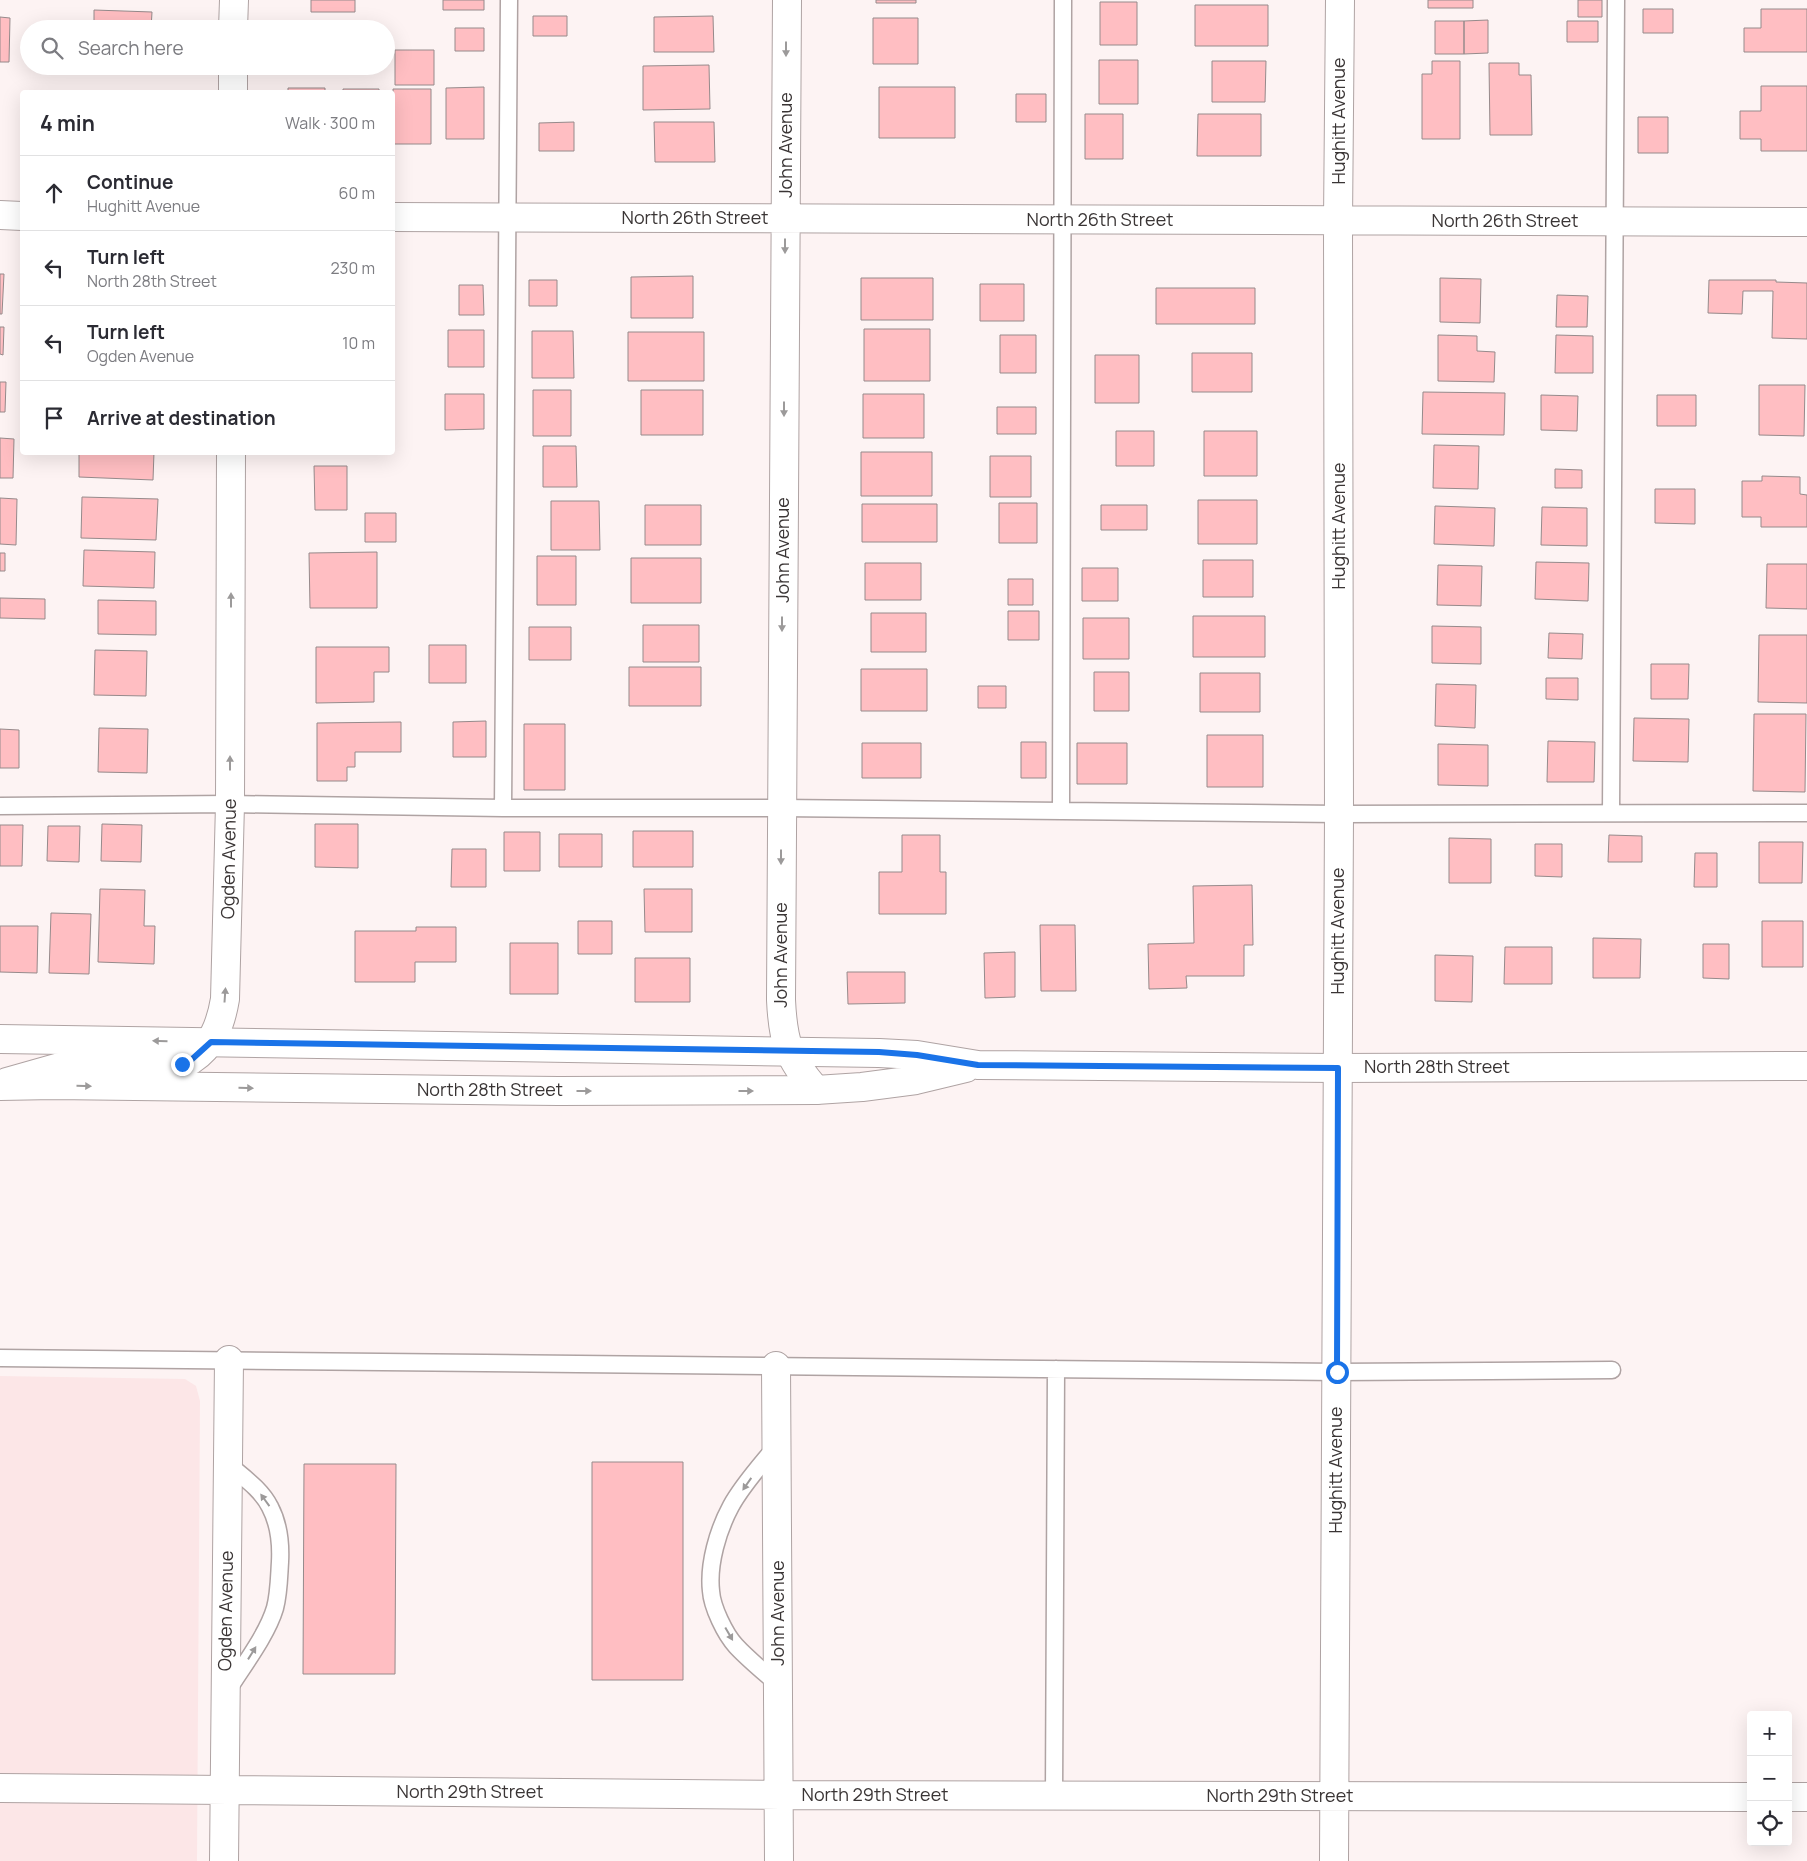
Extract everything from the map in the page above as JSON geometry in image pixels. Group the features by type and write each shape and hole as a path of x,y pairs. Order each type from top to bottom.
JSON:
{"street":[{"path":"233,20 234,0"},
{"name":"John Avenue","path":"787,0 781,1000 782,1026 789,1051 798,1070 816,1090"},
{"name":"Hughitt Avenue","path":"1334,1861 1339,814 1338,221 1340,0"},
{"path":"233,75 233,90"},
{"path":"0,216 20,216"},
{"name":"North 26th Street","path":"395,217 1807,222"},
{"name":"Ogden Avenue","path":"0,1085 60,1067 168,1067 190,1061 211,1042 222,1015 225,999 230,804 231,455"},
{"name":"North 28th Street","path":"0,1039 879,1052 917,1055 978,1065 1338,1068 1807,1066"},
{"name":"North 28th Street","path":"0,1085 549,1091 816,1090 862,1087 916,1080 978,1065"},
{"name":"Ogden Avenue","path":"224,1861 229,1360"},
{"name":"John Avenue","path":"776,1366 779,1861"},
{"name":"North 29th Street","path":"0,1788 780,1795 1747,1797"},
{"path":"1792,1797 1807,1797"}],"lane":[{"path":"503,808 509,0"},
{"path":"1060,811 1063,0"},
{"path":"1611,813 1616,0"},
{"path":"0,806 230,804 503,808 781,808 1339,814 1807,813"},
{"path":"0,1358 1337,1372 1612,1370"},
{"path":"1054,1795 1056,1369"},
{"path":"777,1445 753,1474 731,1506 719,1535 713,1562 711,1592 718,1615 735,1645 779,1684"},
{"path":"226,1694 260,1639 275,1608 279,1581 280,1547 278,1524 270,1506 255,1486 228,1464"}],"shaded area":[{"path":"0,1376 185,1379 196,1386 200,1401 197,1861 0,1861"}],"building":[{"path":"311,0 355,0 355,12 311,12"},
{"path":"443,0 484,0 484,10 443,10"},
{"path":"876,0 916,0 916,3 876,3"},
{"path":"1428,0 1473,0 1473,8 1428,8"},
{"path":"1578,0 1602,0 1602,17 1578,17"},
{"path":"1100,2 1137,2 1137,45 1100,45"},
{"path":"1195,5 1268,5 1268,46 1195,46"},
{"path":"1643,9 1673,9 1673,33 1643,33"},
{"path":"1761,9 1807,9 1807,52 1744,52 1744,28 1761,28"},
{"path":"94,10 152,12 152,20 94,20"},
{"path":"533,16 567,16 567,36 533,36"},
{"path":"713,16 714,52 654,52 654,17"},
{"path":"0,17 10,18 9,62 0,62"},
{"path":"873,18 918,18 918,64 873,64"},
{"path":"1488,20 1488,53 1464,54 1464,21"},
{"path":"1435,21 1464,21 1464,54 1435,54"},
{"path":"1567,21 1598,21 1598,42 1567,42"},
{"path":"455,28 484,28 484,51 455,51"},
{"path":"395,50 434,50 434,85 395,85"},
{"path":"1099,60 1138,60 1138,104 1099,104"},
{"path":"1212,61 1266,61 1265,102 1212,102"},
{"path":"1432,61 1460,61 1460,139 1422,139 1422,74 1432,74"},
{"path":"1489,63 1519,63 1519,75 1531,75 1532,135 1490,135"},
{"path":"709,65 710,109 643,110 643,66"},
{"path":"1761,86 1807,86 1807,151 1761,151 1761,139 1740,139 1740,111 1761,111"},
{"path":"484,87 484,139 446,139 446,88"},
{"path":"879,87 955,87 955,138 879,138"},
{"path":"288,88 325,88 325,90 288,90"},
{"path":"343,89 379,89 379,90"},
{"path":"431,89 431,144 395,144 395,90 393,90"},
{"path":"1016,94 1046,94 1046,122 1016,122"},
{"path":"1085,114 1123,114 1123,159 1085,159"},
{"path":"1198,114 1261,114 1261,156 1197,156"},
{"path":"1638,117 1668,117 1668,153 1638,153"},
{"path":"574,122 574,151 539,151 539,123"},
{"path":"654,122 714,122 715,162 655,162"},
{"path":"0,274 4,274 2,314 0,314"},
{"path":"693,276 693,318 631,318 631,277"},
{"path":"861,278 933,278 933,320 861,320"},
{"path":"1440,278 1481,279 1480,323 1440,322"},
{"path":"529,280 557,280 557,306 529,306"},
{"path":"1709,280 1776,280 1776,282 1807,283 1807,339 1772,338 1773,291 1743,291 1742,314 1708,313"},
{"path":"980,284 1024,284 1024,321 980,321"},
{"path":"459,285 483,285 484,315 459,315"},
{"path":"1156,288 1255,288 1255,324 1156,324"},
{"path":"1557,295 1588,296 1587,327 1556,327"},
{"path":"0,327 4,327 3,355 0,354"},
{"path":"864,329 930,329 930,381 864,381"},
{"path":"448,330 484,330 484,367 448,367"},
{"path":"532,331 573,331 574,378 532,378"},
{"path":"628,332 704,332 704,381 628,381"},
{"path":"1000,335 1036,335 1036,373 1000,373"},
{"path":"1438,335 1477,336 1477,351 1495,352 1494,382 1438,381"},
{"path":"1556,335 1593,336 1593,373 1555,373"},
{"path":"1192,353 1252,353 1252,392 1192,392"},
{"path":"1095,355 1139,355 1139,403 1095,403"},
{"path":"0,382 6,382 5,412 0,412"},
{"path":"1759,385 1805,385 1804,436 1759,435"},
{"path":"533,390 571,390 571,436 533,436"},
{"path":"641,390 703,390 703,435 641,435"},
{"path":"1423,392 1505,393 1504,435 1422,434"},
{"path":"445,394 484,394 484,429 445,430"},
{"path":"863,394 924,394 924,438 863,438"},
{"path":"1541,395 1578,396 1577,431 1541,430"},
{"path":"1657,395 1696,395 1696,426 1657,426"},
{"path":"997,407 1036,407 1036,434 997,434"},
{"path":"1116,431 1154,431 1154,466 1116,466"},
{"path":"1204,431 1257,431 1257,476 1204,476"},
{"path":"0,438 14,439 13,478 0,478"},
{"path":"1434,445 1479,446 1478,489 1433,488"},
{"path":"543,446 576,446 577,487 543,487"},
{"path":"861,452 932,452 932,496 861,496"},
{"path":"79,455 154,455 153,480 79,477"},
{"path":"990,456 1031,456 1031,497 990,497"},
{"path":"314,466 347,466 347,510 315,510"},
{"path":"1555,469 1582,470 1582,488 1555,488"},
{"path":"1762,476 1800,477 1800,494 1807,495 1807,527 1761,527 1761,517 1742,517 1742,481 1762,481"},
{"path":"1655,489 1695,489 1695,524 1655,523"},
{"path":"82,497 158,499 156,540 81,538"},
{"path":"0,498 17,499 16,545 0,544"},
{"path":"1198,500 1257,500 1257,544 1198,544"},
{"path":"551,501 599,501 600,550 551,550"},
{"path":"999,503 1037,503 1037,543 999,543"},
{"path":"862,504 937,504 937,542 862,542"},
{"path":"645,505 701,505 701,545 645,545"},
{"path":"1101,505 1147,505 1147,530 1101,530"},
{"path":"1435,506 1495,508 1494,546 1434,544"},
{"path":"1542,507 1587,508 1587,546 1541,545"},
{"path":"365,513 396,513 396,542 365,542"},
{"path":"84,550 155,552 154,588 83,586"},
{"path":"377,552 377,608 310,608 309,553"},
{"path":"0,553 5,553 5,571 0,571"},
{"path":"537,556 576,556 576,605 537,605"},
{"path":"631,558 701,558 701,603 631,603"},
{"path":"1203,560 1253,560 1253,597 1203,597"},
{"path":"1536,562 1589,563 1588,601 1535,599"},
{"path":"865,563 921,563 921,600 865,600"},
{"path":"1767,564 1807,564 1807,609 1766,608"},
{"path":"1438,565 1482,566 1481,606 1437,605"},
{"path":"1082,568 1118,568 1118,601 1082,601"},
{"path":"1008,579 1033,579 1033,605 1008,605"},
{"path":"0,598 45,599 45,619 0,618"},
{"path":"98,600 156,601 156,635 98,634"},
{"path":"1008,611 1039,611 1039,640 1008,640"},
{"path":"871,613 926,613 926,652 871,652"},
{"path":"1193,616 1265,616 1265,657 1193,657"},
{"path":"1083,618 1129,618 1129,659 1083,659"},
{"path":"643,625 699,625 699,662 643,662"},
{"path":"1432,626 1481,627 1481,664 1432,663"},
{"path":"529,627 571,627 571,660 529,660"},
{"path":"1549,633 1583,634 1582,659 1548,658"},
{"path":"1759,635 1807,635 1807,703 1758,702"},
{"path":"429,645 466,645 466,683 429,683"},
{"path":"316,647 389,647 389,672 374,672 374,702 316,703"},
{"path":"95,650 147,651 146,696 94,695"},
{"path":"1651,664 1689,664 1688,699 1651,699"},
{"path":"629,667 701,667 701,706 629,706"},
{"path":"861,669 927,669 927,711 861,711"},
{"path":"1094,672 1129,672 1129,711 1094,711"},
{"path":"1200,673 1260,673 1260,712 1200,712"},
{"path":"1546,678 1578,678 1578,700 1546,699"},
{"path":"1436,684 1476,685 1475,728 1435,726"},
{"path":"978,686 1006,686 1006,708 978,708"},
{"path":"1754,714 1806,714 1805,792 1753,791"},
{"path":"1634,718 1689,719 1688,762 1633,761"},
{"path":"486,721 486,757 453,757 453,722"},
{"path":"401,722 401,752 355,752 355,767 347,767 347,781 317,781 317,723"},
{"path":"524,724 565,724 565,790 524,790"},
{"path":"99,728 148,729 147,773 98,772"},
{"path":"0,729 19,730 19,768 0,768"},
{"path":"1207,735 1263,735 1263,787 1207,787"},
{"path":"1548,741 1595,742 1594,782 1547,782"},
{"path":"1021,742 1046,742 1046,778 1021,778"},
{"path":"862,743 921,743 921,778 862,778"},
{"path":"1077,743 1127,743 1127,784 1077,784"},
{"path":"1438,744 1488,745 1488,786 1438,785"},
{"path":"102,824 142,825 141,862 101,861"},
{"path":"315,824 358,824 358,868 315,867"},
{"path":"0,825 23,825 22,866 0,866"},
{"path":"48,826 80,826 79,862 47,861"},
{"path":"633,831 693,831 693,867 633,867"},
{"path":"504,832 540,832 540,871 504,871"},
{"path":"559,834 602,834 602,867 559,867"},
{"path":"902,835 940,835 940,872 946,872 946,914 879,914 879,872 902,872"},
{"path":"1609,835 1642,836 1642,862 1608,862"},
{"path":"1449,838 1491,839 1491,883 1449,883"},
{"path":"1759,842 1803,842 1802,883 1759,883"},
{"path":"1535,844 1562,844 1562,877 1535,876"},
{"path":"452,849 486,849 486,887 451,887"},
{"path":"1695,853 1717,853 1717,887 1694,887"},
{"path":"1252,885 1253,945 1244,945 1244,976 1186,976 1187,988 1149,989 1148,944 1194,943 1193,886"},
{"path":"100,889 145,890 144,926 155,926 154,964 98,962"},
{"path":"644,889 692,889 692,932 645,932"},
{"path":"51,913 91,914 89,974 49,973"},
{"path":"578,921 612,921 612,954 578,954"},
{"path":"1762,921 1803,921 1803,967 1762,967"},
{"path":"1040,925 1075,925 1076,991 1041,991"},
{"path":"0,926 38,926 37,973 0,972"},
{"path":"416,927 456,927 456,962 415,962 415,982 355,982 355,931 416,931"},
{"path":"1593,938 1641,939 1640,978 1593,978"},
{"path":"510,943 558,943 558,994 510,994"},
{"path":"1703,944 1729,944 1729,979 1703,978"},
{"path":"1505,947 1552,947 1552,984 1504,984"},
{"path":"1015,952 1015,997 985,998 984,953"},
{"path":"1435,955 1473,956 1472,1002 1435,1001"},
{"path":"635,958 690,958 690,1002 635,1002"},
{"path":"847,972 905,972 905,1003 848,1004"},
{"path":"592,1462 683,1462 683,1680 592,1680"},
{"path":"304,1464 396,1464 395,1674 303,1674"}],"route":[{"path":"182,1064 190,1061 211,1042 879,1052 917,1055 978,1065 1338,1068 1337,1372"}]}
